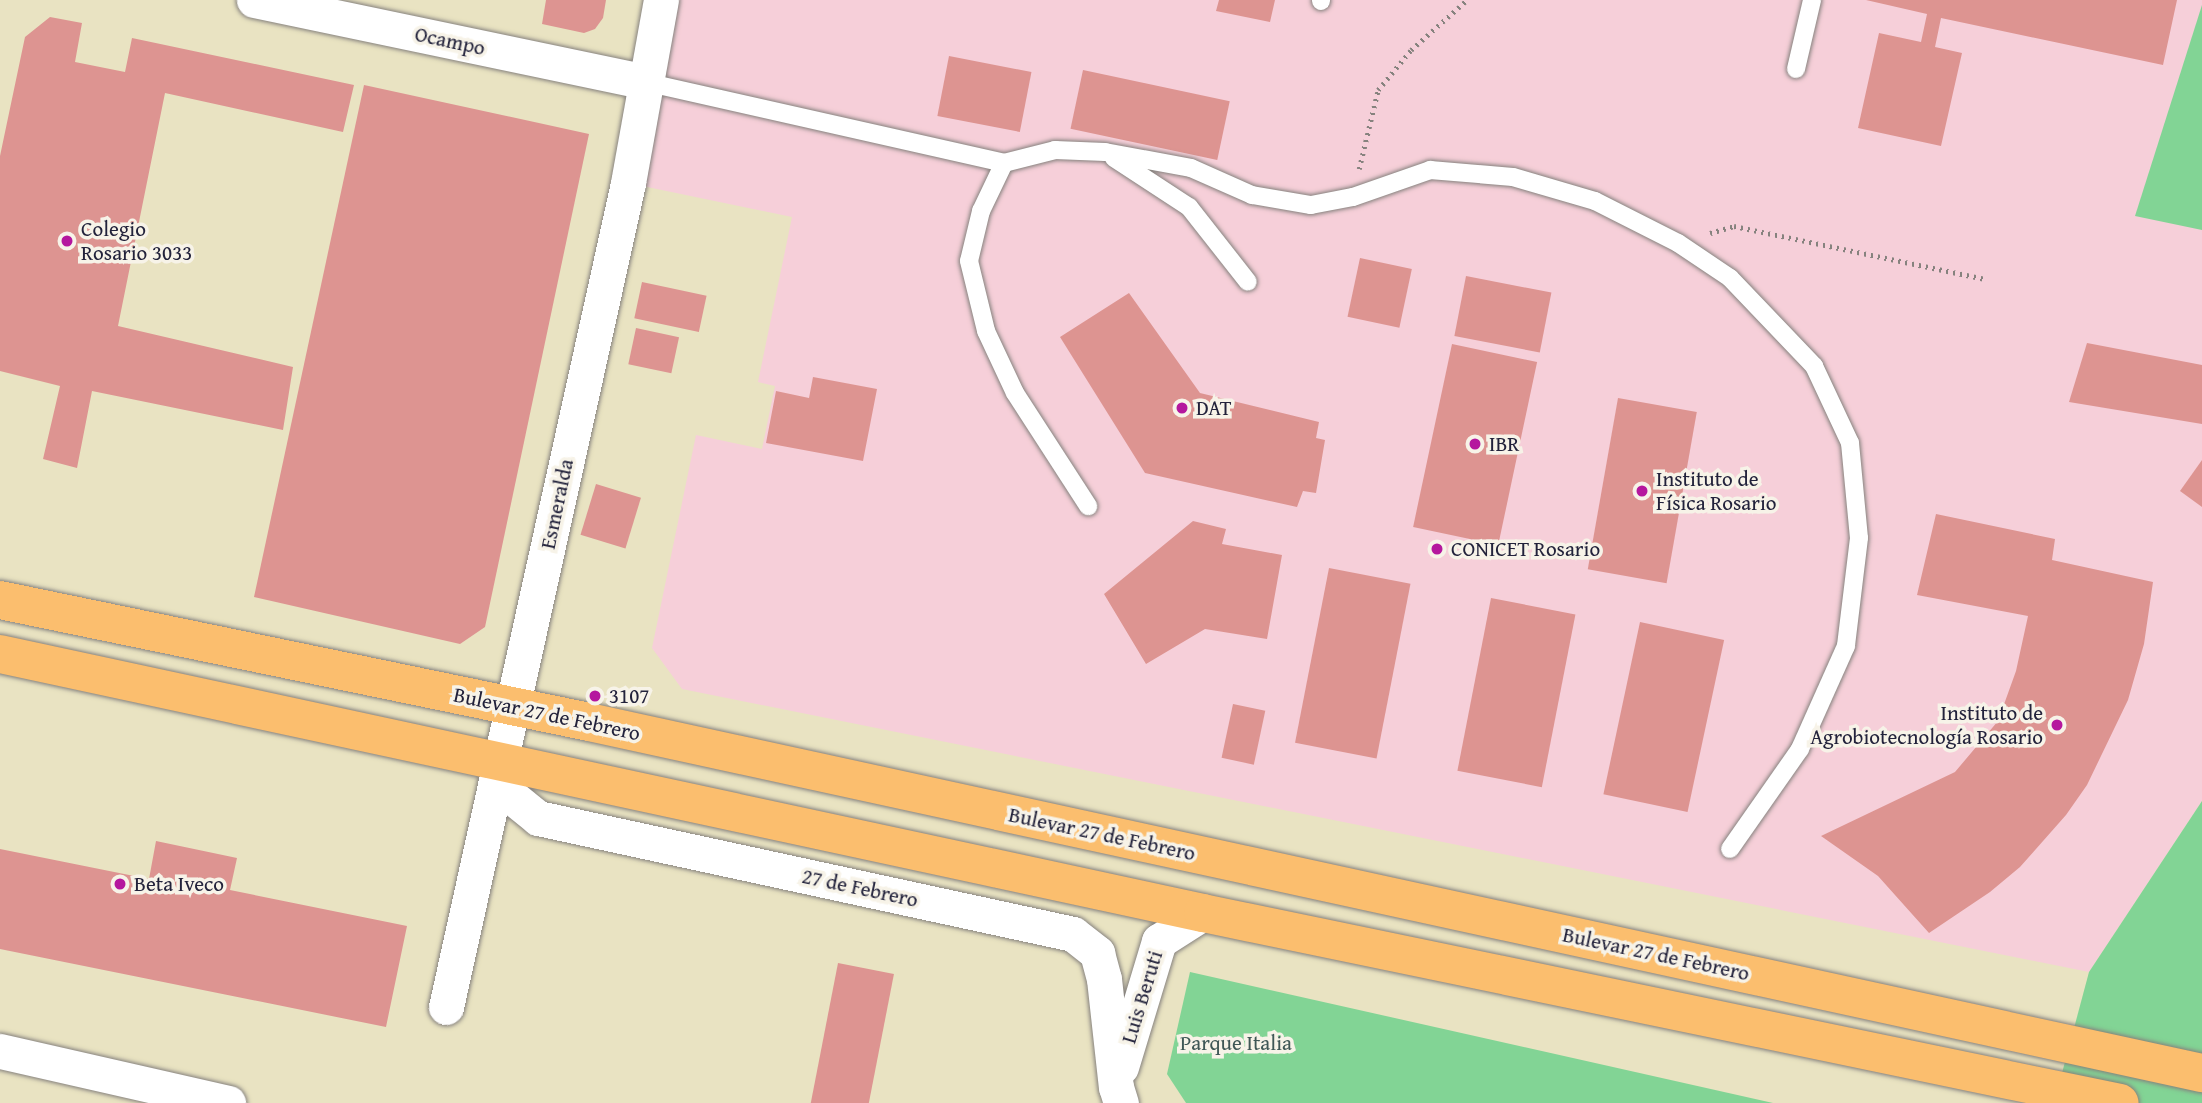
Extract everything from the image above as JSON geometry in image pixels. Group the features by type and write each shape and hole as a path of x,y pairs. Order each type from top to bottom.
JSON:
{"main road":[{"name":"Bulevar 27 de Febrero","path":"0,600 513,706 2202,1073"},
{"path":"0,654 498,773 1203,913 2120,1103"}],"street":[{"name":"Ocampo","path":"254,0 645,82"},
{"name":"Esmeralda","path":"446,1007 628,183 660,0"},
{"name":"27 de Febrero","path":"498,773 538,818 1073,934 1097,953 1104,979 1119,1095"},
{"name":"Luis Beruti","path":"1119,1095 1159,942 1203,913"},
{"path":"0,1051 228,1103"}],"lane":[{"path":"1796,69 1812,0"},
{"path":"645,82 1004,163 1055,150 1105,152 1191,168 1264,197 1311,205 1353,197 1430,170 1513,177 1595,201 1678,243 1730,278 1814,366 1850,443 1859,538 1846,646 1800,750 1730,849"},
{"path":"1105,152 1189,207 1248,282"},
{"path":"1004,163 981,211 969,261 986,331 1015,393 1088,506"}],"path":[{"path":"1353,197 1378,90 1411,50 1466,0"},
{"path":"1678,243 1734,226 1986,279"}],"shaded area":[{"name":"CONICET Rosario","path":"661,0 2202,0 2202,801 2089,972 682,689 652,648 696,435 762,449 775,386 758,382 792,217 628,183"}],"green space":[{"path":"2202,5 2202,230 2135,216"},
{"path":"2202,801 2202,1103 2054,1103 2089,972"},
{"name":"Parque Italia","path":"1190,972 1773,1103 1186,1103 1167,1074"}],"building":[{"path":"546,0 606,0 603,18 595,29 584,33 542,24"},
{"path":"1219,0 1275,0 1270,22 1216,11"},
{"path":"1866,0 2177,0 2163,65 1941,18 1935,47 1962,53 1941,146 1858,128 1879,33 1921,42 1927,14"},
{"name":"Colegio Rosario 3033","path":"50,17 82,23 75,62 125,72 132,38 354,85 343,132 165,93 118,326 293,367 283,430 92,391 77,468 43,459 60,386 0,371 0,156 25,37"},
{"path":"949,56 1031,72 1020,132 937,116"},
{"path":"1083,70 1230,101 1217,160 1071,129"},
{"path":"364,85 589,134 485,627 460,644 254,597"},
{"path":"1360,258 1412,269 1399,328 1348,317"},
{"path":"1466,276 1551,293 1540,352 1454,336"},
{"path":"642,282 707,296 699,332 634,318"},
{"name":"DAT","path":"1129,293 1200,393 1319,422 1316,438 1325,440 1316,493 1303,491 1297,507 1145,473 1060,337"},
{"path":"636,328 679,337 671,373 628,364"},
{"path":"2087,343 2202,365 2202,424 2069,402"},
{"name":"IBR","path":"1452,344 1537,362 1498,545 1413,527"},
{"path":"813,377 877,389 863,461 766,443 776,391 809,398"},
{"name":"Instituto de Física Rosario","path":"1618,398 1697,412 1667,583 1588,569"},
{"path":"2202,460 2202,507 2180,491"},
{"path":"596,484 641,498 625,548 581,535"},
{"name":"Instituto de Agrobiotecnología Rosario","path":"1936,514 2055,539 2052,560 2153,582 2144,644 2128,700 2087,785 2066,815 2020,867 1990,892 1929,933 1878,876 1821,836 1955,772 1998,721 2016,671 2028,616 1917,595"},
{"path":"1193,521 1226,529 1222,544 1282,555 1267,639 1205,629 1146,664 1104,594"},
{"path":"1329,568 1410,584 1377,759 1295,743"},
{"path":"1491,598 1575,614 1542,787 1457,771"},
{"path":"1640,622 1724,640 1688,812 1603,794"},
{"path":"1233,704 1265,711 1254,765 1222,758"},
{"path":"156,841 237,858 230,890 407,926 386,1027 0,949 0,849 149,879"},
{"path":"838,963 894,974 869,1103 811,1103"}],"place":[{"name":"Colegio Rosario 3033","path":"67,241"},
{"name":"DAT","path":"1182,408"},
{"name":"IBR","path":"1475,444"},
{"name":"Instituto de Física Rosario","path":"1642,491"},
{"name":"CONICET Rosario","path":"1437,549"},
{"name":"3107","path":"595,696"},
{"name":"Instituto de Agrobiotecnología Rosario","path":"2057,725"},
{"name":"Beta Iveco","path":"120,884"}]}
